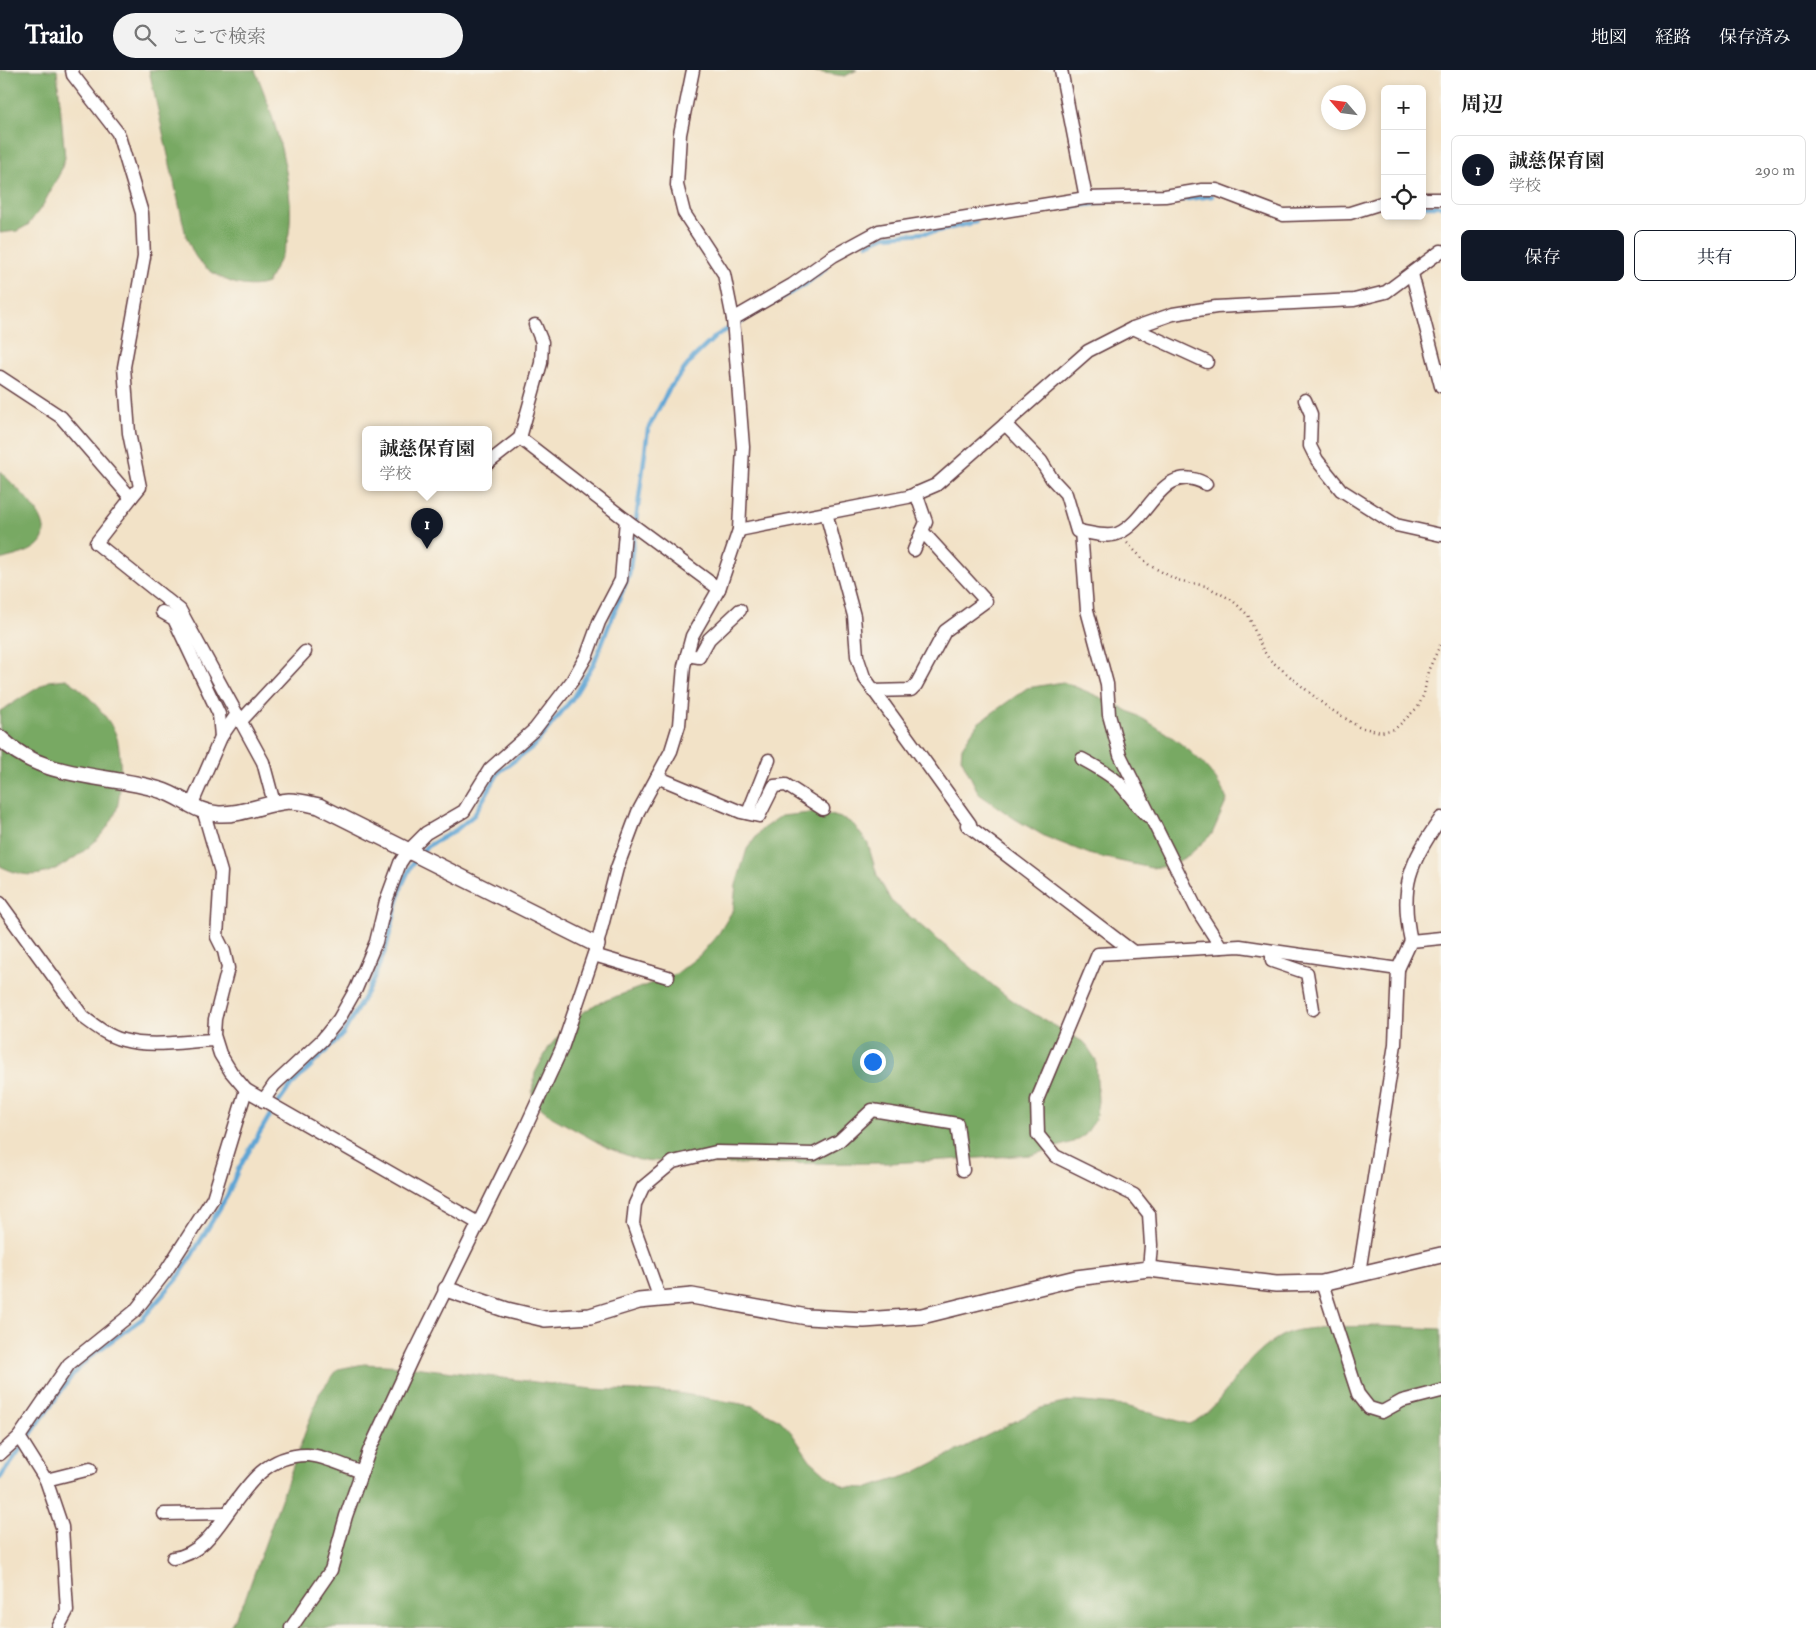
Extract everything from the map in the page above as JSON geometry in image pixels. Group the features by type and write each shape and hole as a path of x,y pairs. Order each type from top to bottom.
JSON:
{"street":[{"path":"72,70 73,74 118,134 142,213 144,257 124,367 129,433 140,487 96,543 180,610 263,762 274,803"},
{"path":"291,1628 331,1570 346,1516 362,1472 409,1364 562,1048 595,950 617,868 638,812 672,751 679,725 684,666 692,636 719,589 739,530 743,448 733,319 724,274 684,213 676,185 680,134 693,70"},
{"path":"1061,70 1086,198"},
{"path":"733,319 792,285 833,256 879,230 1086,198 1165,196 1217,190 1283,214 1350,213 1381,203"},
{"path":"1426,199 1441,200"},
{"path":"739,530 908,497 936,485 1088,351 1133,328 1173,314 1216,307 1354,300 1386,292 1441,251"},
{"path":"1412,274 1441,386"},
{"path":"492,461 520,438 542,363 542,342 535,326"},
{"path":"1133,328 1208,362"},
{"path":"0,377 61,417 131,498"},
{"path":"1305,400 1311,414 1310,446 1316,460 1341,490 1396,525 1441,535"},
{"path":"1005,424 1040,461 1052,479 1066,494 1077,531 1118,534 1132,525 1169,482 1187,478 1206,484"},
{"path":"520,438 640,531 719,589"},
{"path":"914,550 926,522 916,493"},
{"path":"826,513 854,616 857,656 864,677 873,691 970,824 967,825 1132,951"},
{"path":"263,1100 274,1085 322,1040 339,1020 356,989 376,942 386,901 400,863 408,851 426,834 464,811 490,769 536,729 572,681 587,655 598,622 620,580 626,520"},
{"path":"873,691 911,690 916,685 945,631 986,601 922,531"},
{"path":"1081,531 1087,610 1107,684 1109,715 1120,755 1196,908 1222,947"},
{"path":"687,655 699,657 709,639 740,610"},
{"path":"162,612 174,619 219,714 221,737 198,809 221,872 217,937 224,951 228,968 214,1019 215,1040 230,1072 246,1090 478,1223"},
{"path":"221,737 305,652"},
{"path":"0,738 32,761 68,773 138,784 162,791 198,809 240,814 274,803 291,801 319,806 595,950 668,977"},
{"path":"1082,759 1102,770 1119,784 1139,809 1154,821"},
{"path":"748,814 769,760"},
{"path":"657,777 748,814 759,816 774,786 786,785 823,809"},
{"path":"1359,1273 1395,1044 1398,970 1411,941 1406,917 1407,879 1420,847 1441,818"},
{"path":"0,903 83,1017 101,1030 122,1040 145,1044 215,1040"},
{"path":"1411,941 1441,938"},
{"path":"1149,1269 1151,1245 1148,1214 1134,1195 1055,1156 1038,1134 1037,1100 1098,954 1240,946 1398,970"},
{"path":"1272,951 1272,961 1307,973 1313,1009"},
{"path":"0,1454 19,1438 69,1364 135,1311 166,1271 213,1198 246,1090"},
{"path":"660,1299 633,1224 635,1204 643,1187 673,1162 716,1152 814,1154 839,1141 872,1110 957,1124 963,1170"},
{"path":"446,1289 507,1310 545,1319 590,1316 639,1302 692,1296 807,1317 864,1320 922,1316 1076,1278 1149,1269 1276,1284 1322,1283 1441,1255"},
{"path":"1322,1283 1358,1394 1369,1408 1382,1412 1402,1401 1441,1391"},
{"path":"19,1438 46,1480 62,1527 67,1610 58,1628"},
{"path":"173,1558 185,1556 202,1544 267,1466 284,1459 308,1455 362,1472"},
{"path":"46,1480 90,1469"},
{"path":"164,1514 226,1513"}],"path":[{"path":"1118,534 1149,565 1177,580 1206,586 1232,600 1248,615 1262,648 1269,659 1326,707 1359,726 1381,732 1395,729 1418,707 1424,694 1428,671 1441,643"}],"green space":[{"path":"0,70 57,70 65,158 60,173 43,205 28,225 17,231 0,233"},
{"path":"149,70 255,70 283,155 290,202 290,224 287,242 267,283 249,286 230,282 213,273 195,256 186,236"},
{"path":"803,70 857,70 845,76"},
{"path":"0,471 36,511 42,522 44,533 40,543 29,551 0,560"},
{"path":"66,679 80,689 95,704 113,728 118,742 120,763 119,798 111,822 90,846 62,866 44,873 28,875 0,866 0,711 49,681"},
{"path":"1063,682 1109,701 1157,728 1180,743 1200,760 1216,779 1227,800 1212,834 1189,855 1170,866 1151,868 1092,855 1046,837 1015,819 979,794 961,758 962,747 978,723 1027,688"},
{"path":"810,813 845,819 854,825 868,844 877,875 891,901 1001,992 1022,1007 1085,1043 1096,1060 1098,1101 1095,1120 1085,1135 1073,1142 1032,1155 891,1163 712,1164 639,1160 608,1148 552,1117 534,1102 532,1092 535,1073 549,1047 573,1019 596,1004 676,974 700,955 719,933 733,910 736,885 747,849 762,829 781,816"},
{"path":"1378,1326 1441,1329 1441,1628 229,1628 245,1599 319,1394 338,1369 364,1364 405,1366 592,1389 678,1393 753,1406 780,1420 791,1432 810,1460 829,1477 845,1487 868,1488 912,1474 1041,1408 1073,1401 1126,1406 1189,1424 1203,1416 1215,1405 1256,1354 1283,1335 1315,1328"}],"waterway":[{"path":"1172,201 1212,196"},
{"path":"1070,207 1102,203"},
{"path":"1426,206 1441,206"},
{"path":"867,244 885,236 934,232 976,222"},
{"path":"0,1478 73,1374 92,1355 143,1318 180,1275 227,1196 238,1170 270,1115 289,1088 343,1034 372,983 386,948 402,885 412,864 426,847 456,830 474,815 499,772 534,746 572,699 594,663 629,575 648,429 669,389 693,358 716,336 807,283 826,268"}],"place":[{"name":"誠慈保育園","path":"427,549"}]}
